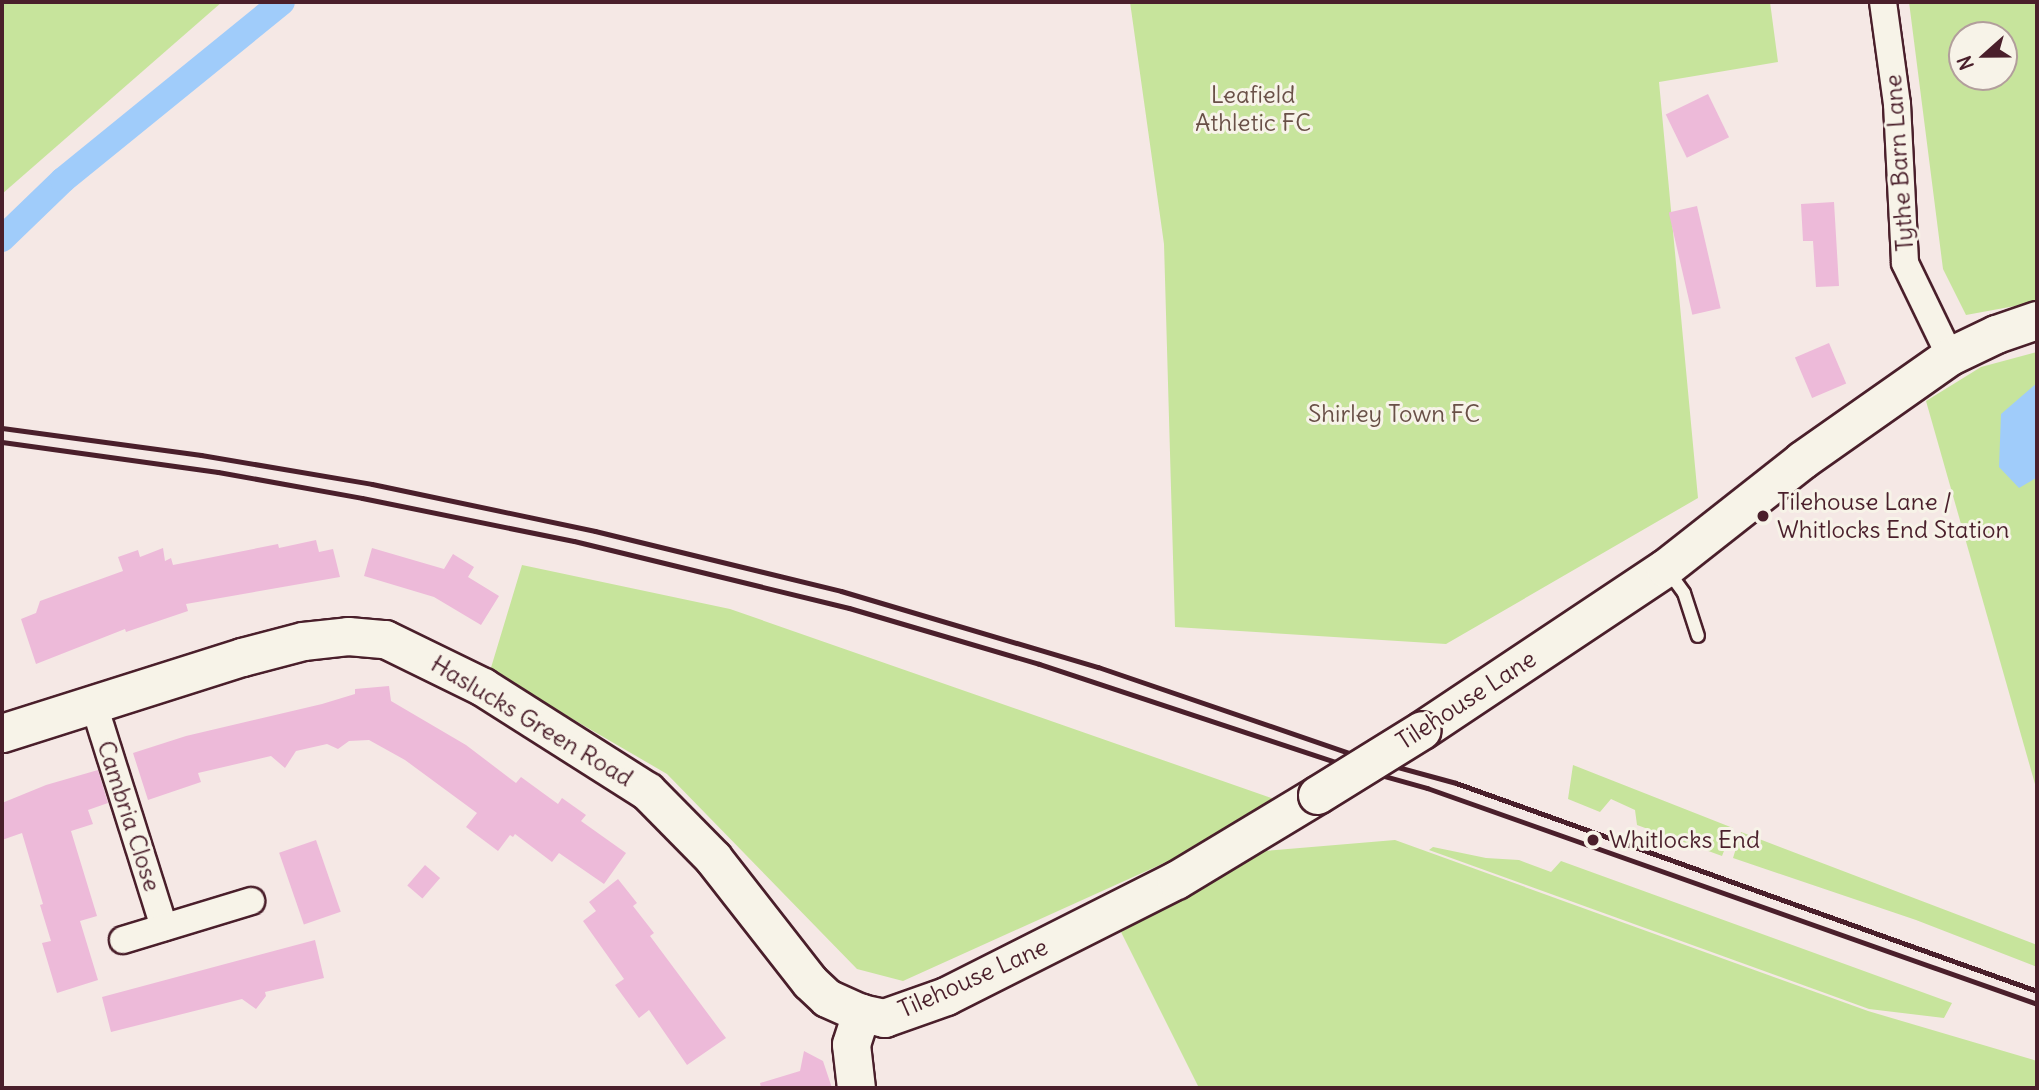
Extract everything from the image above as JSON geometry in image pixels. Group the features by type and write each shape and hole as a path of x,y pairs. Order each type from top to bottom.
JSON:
{"street":[{"name":"Tythe Barn Lane","path":"1883,2 1888,22 1897,104 1905,263 1950,356"},
{"name":"Tilehouse Lane","path":"861,1013 884,1018 946,996 1176,880 1422,730 1665,568 1802,460 1950,356 1996,334 2037,320"},
{"name":"Haslucks Green Road","path":"2,733 243,657 303,641 348,636 385,639 483,687 647,791 713,858 810,982 827,998 861,1013"},
{"name":"Cambria Close","path":"94,705 164,927"},
{"path":"123,940 251,901"},
{"path":"856,1088 851,1044 861,1013"}],"lane":[{"path":"1665,568 1684,593 1698,636"}],"green space":[{"path":"2,2 222,2 2,194"},
{"name":"Shirley Town FC","path":"1130,2 1770,2 1778,62 1659,82 1698,498 1446,644 1175,627 1164,244"},
{"path":"1909,2 2037,2 2037,302 1966,315 1943,269"},
{"path":"2037,352 2037,791 1926,401 1981,367"},
{"path":"522,565 730,609 1280,801 1195,849 903,981 857,969 667,774 490,671"},
{"path":"1573,765 1733,828 1722,856 1637,825 1635,810 1611,799 1600,812 1568,799"},
{"path":"1741,832 2037,945 2037,967 1916,920 1733,858"},
{"path":"1395,840 1868,1011 2037,1061 2037,1088 1199,1088 1121,932 1265,851"},
{"path":"1433,847 1486,858 1519,860 1551,872 1561,861 1952,1003 1944,1018 1869,1009 1429,850"}],"water":[{"path":"2037,383 2036,478 2019,488 1999,467 2001,414"}],"building":[{"path":"1708,94 1729,137 1687,158 1666,115"},
{"path":"1834,202 1839,286 1816,287 1813,241 1803,241 1801,204"},
{"path":"1697,206 1721,308 1692,315 1669,213"},
{"path":"1829,343 1846,384 1812,398 1795,357"},
{"path":"316,540 319,552 333,549 340,577 186,604 188,611 126,632 125,629 36,664 21,619 36,613 40,601 123,571 118,557 138,550 140,557 163,548 165,561 171,558 173,565 278,544 279,548"},
{"path":"372,548 444,569 453,554 474,567 468,577 499,596 481,625 434,597 364,576"},
{"path":"389,686 391,701 466,745 516,783 521,777 558,804 562,798 586,815 581,821 626,853 604,884 559,853 552,862 515,834 513,837 510,835 498,851 466,827 477,813 405,760 369,740 349,741 338,749 327,744 296,751 285,768 271,756 198,773 201,782 148,800 133,753 186,736 322,704 355,694 355,689"},
{"path":"98,770 108,803 88,810 93,824 71,831 97,916 80,921 98,980 57,993 42,943 51,941 40,905 43,904 22,833 2,840 2,803 46,785"},
{"path":"316,840 341,912 304,925 279,853"},
{"path":"425,865 440,878 422,898 407,885"},
{"path":"618,879 637,903 633,906 654,933 650,936 726,1038 687,1065 649,1010 639,1018 615,985 624,979 583,921 596,911 589,902"},
{"path":"315,940 324,978 265,992 266,996 256,1009 242,999 111,1032 102,997"},
{"path":"804,1051 823,1061 832,1088 761,1088 760,1083 800,1071"}],"waterway":[{"path":"2,239 63,180 282,2"}],"railway":[{"path":"2,428 201,455 372,484 595,531 841,591 1098,667 1361,757 1456,783 2037,991"},
{"path":"2,442 218,472 362,498 574,541 849,608 1039,664 1345,765 1427,788 2037,1004"}],"place":[{"name":"Tilehouse Lane / Whitlocks End Station","path":"1763,516"},
{"name":"Whitlocks End","path":"1593,840"}],"park label":[{"name":"Leafield Athletic FC","path":"1253,109"}]}
